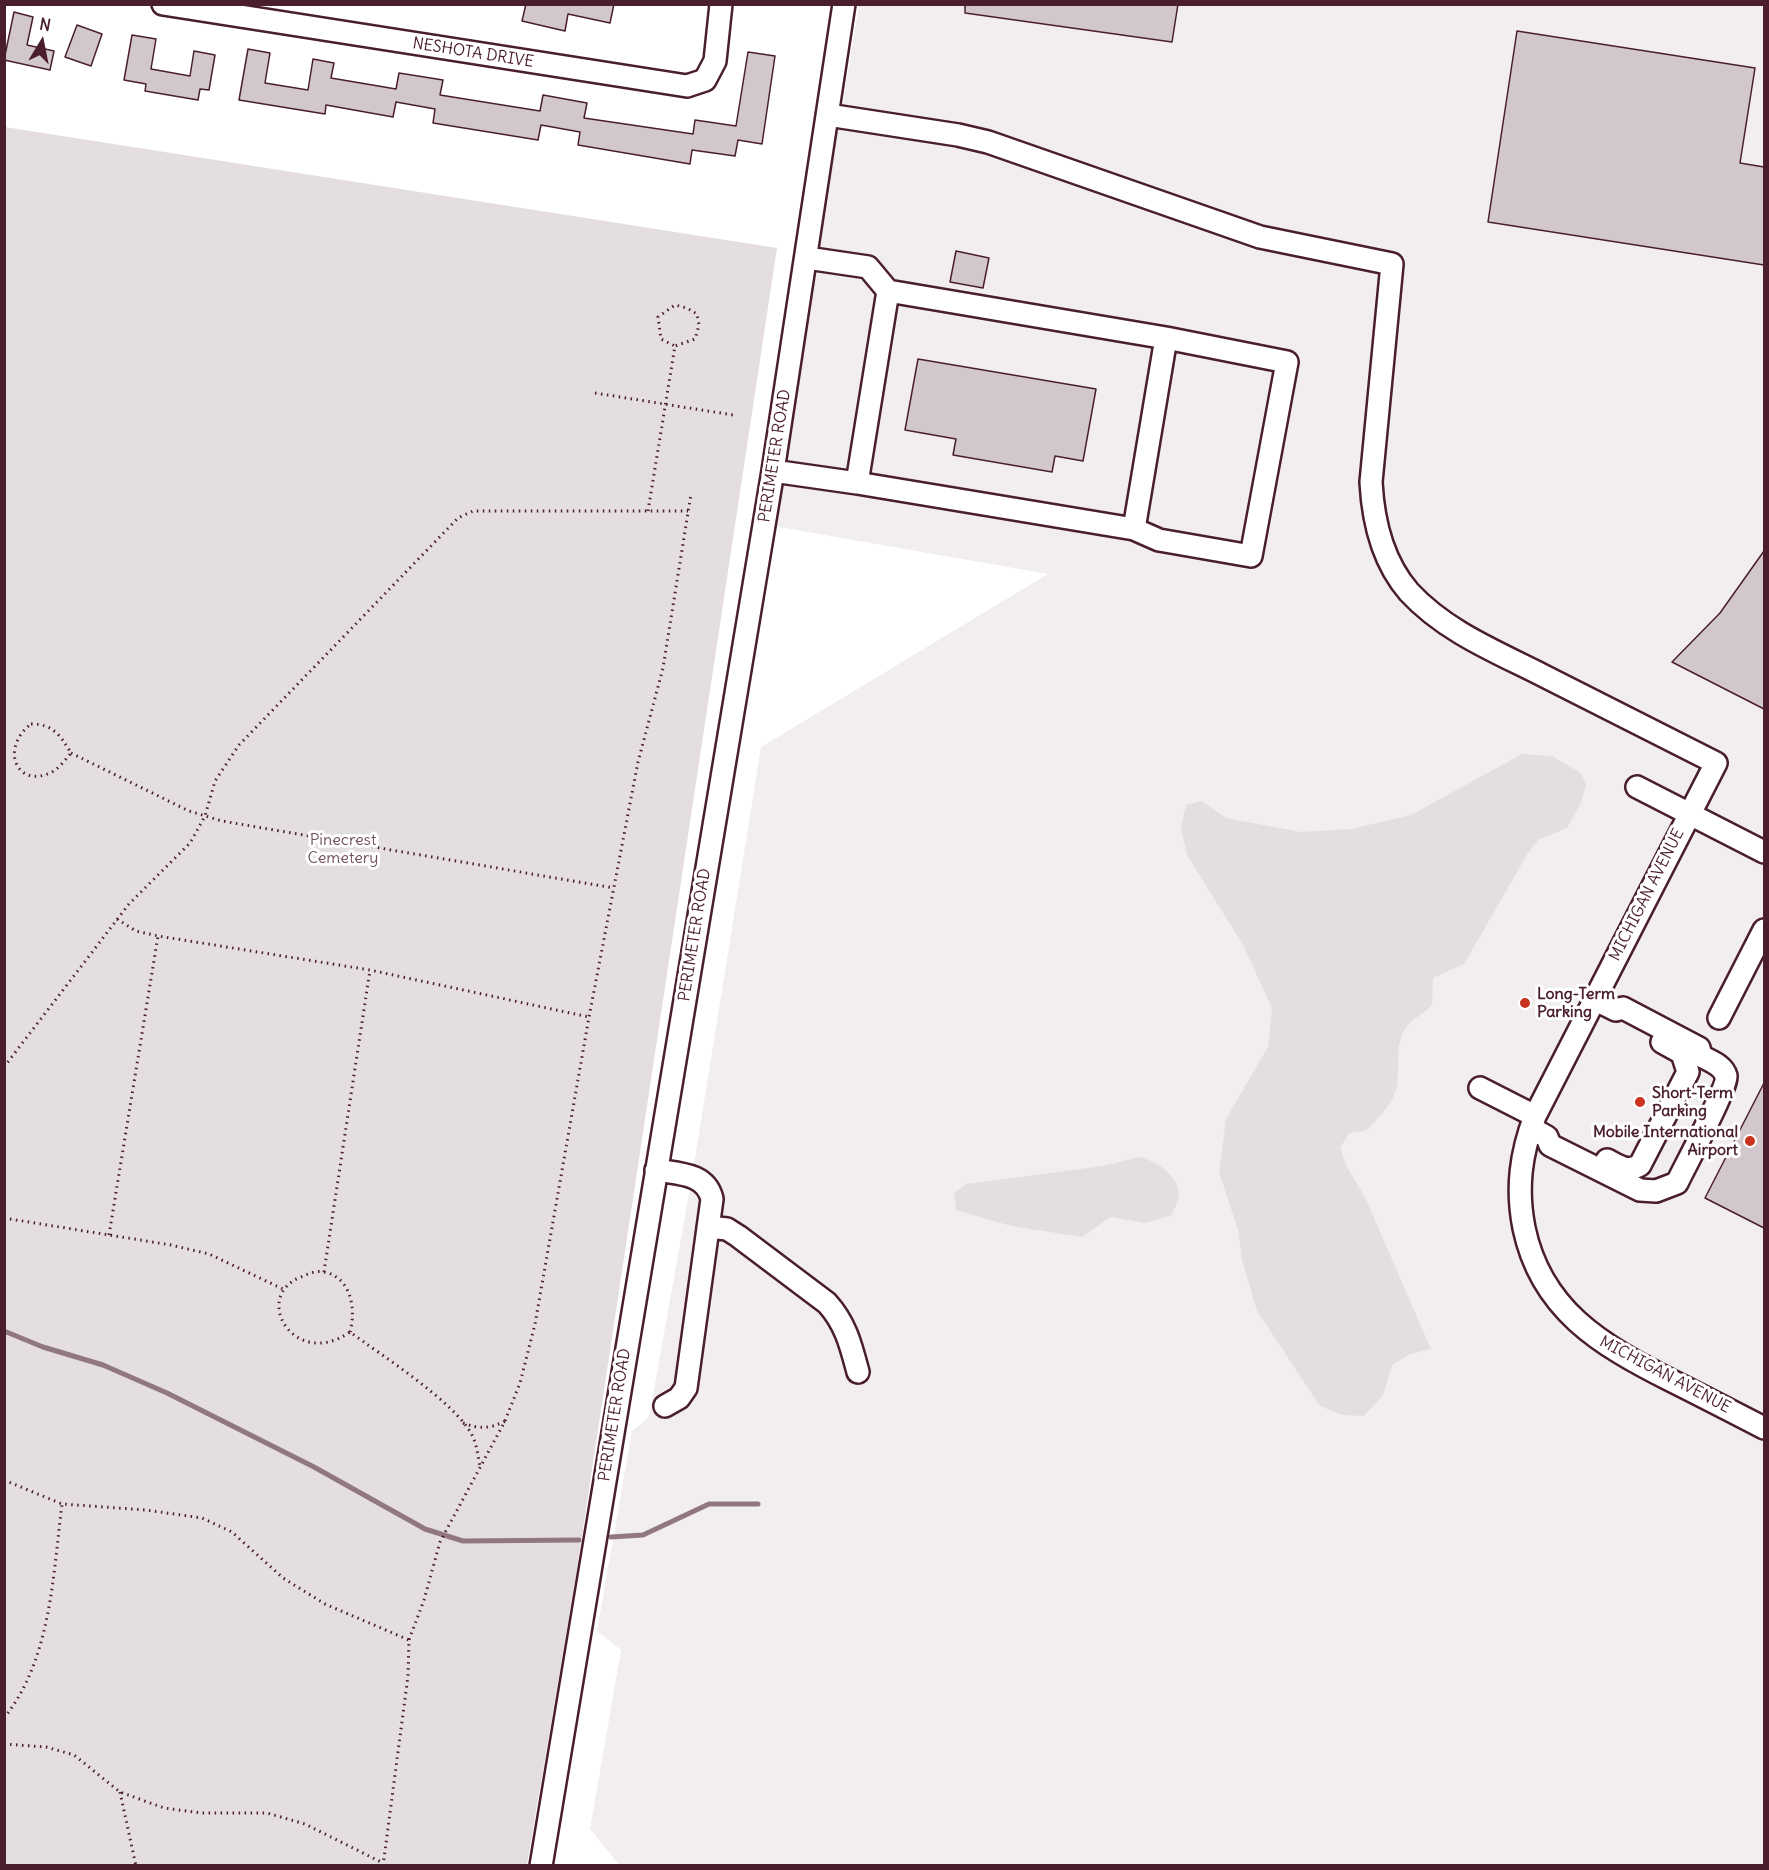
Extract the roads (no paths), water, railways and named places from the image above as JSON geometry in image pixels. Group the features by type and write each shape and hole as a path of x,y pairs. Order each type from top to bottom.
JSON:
{"street":[{"name":"NESHOTA DRIVE","path":"163,4 687,86 705,80 715,61 721,4"},
{"name":"PERIMETER ROAD","path":"541,1866 773,471 844,4"},
{"name":"MICHIGAN AVENUE","path":"828,115 958,135 988,142 1231,228 1392,264 1371,482 1372,511 1381,540 1408,590 1439,620 1489,648 1716,763 1594,999 1520,1173 1522,1217 1534,1260 1557,1302 1581,1326 1615,1351 1764,1428"},
{"path":"773,471 1134,529 1159,540 1251,556 1287,362 1166,338 888,291 868,267 807,258"},
{"path":"857,483 888,291"},
{"path":"1134,529 1166,338"},
{"path":"1637,787 1764,852"},
{"path":"1719,1018 1764,930"},
{"path":"1538,1127 1550,1145 1640,1190 1656,1191 1677,1183 1726,1083 1726,1075 1718,1064 1701,1056 1699,1048 1623,1008 1616,1010 1594,999"},
{"path":"1480,1088 1538,1127 1624,1169 1632,1170 1640,1165 1688,1072 1682,1053 1618,1020 1616,1010"},
{"path":"656,1170 702,1180 709,1188 712,1199 686,1388 680,1398 665,1406"},
{"path":"708,1227 727,1229 738,1236 827,1304 838,1316 849,1337 858,1372"}],"waterway":[{"path":"4,1331 43,1347 103,1365 167,1393 314,1467 425,1529 463,1541 579,1540"},
{"path":"611,1537 643,1535 709,1504 758,1504"}],"place":[{"name":"Long-Term Parking","path":"1525,1003"},
{"name":"Short-Term Parking","path":"1640,1102"},
{"name":"Mobile International Airport","path":"1750,1141"}],"park label":[{"name":"Pinecrest Cemetery","path":"343,849"}]}
